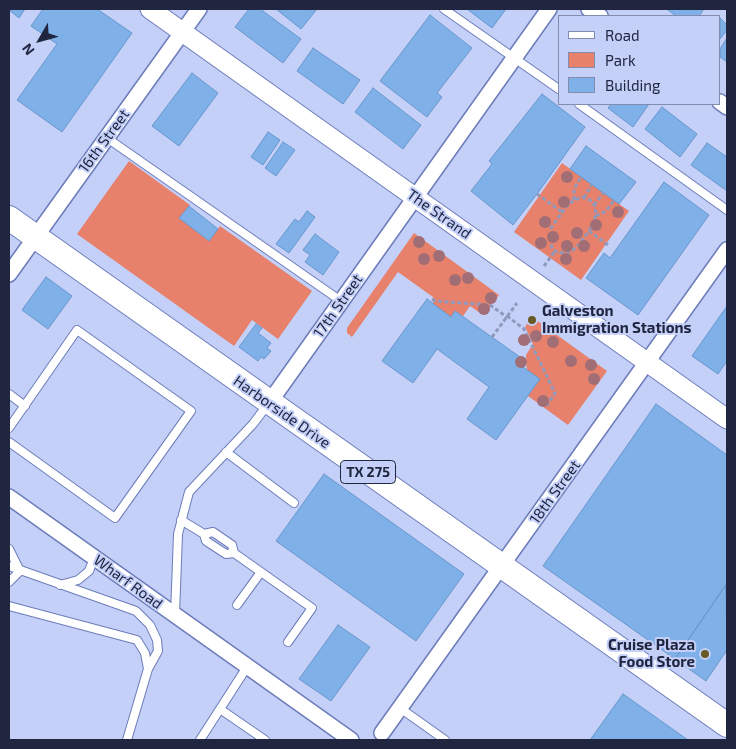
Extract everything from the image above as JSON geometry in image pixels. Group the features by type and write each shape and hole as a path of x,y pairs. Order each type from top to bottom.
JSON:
{"main road":[{"name":"Harborside Drive","path":"9,218 727,725"}],"street":[{"name":"The Strand","path":"150,9 727,418"},
{"name":"16th Street","path":"9,274 199,9"},
{"name":"17th Street","path":"269,402 549,9"},
{"name":"18th Street","path":"382,733 727,250"},
{"name":"Wharf Road","path":"9,497 351,740"}],"lane":[{"path":"444,9 558,89"},
{"path":"580,105 727,210"},
{"path":"107,138 341,301"},
{"path":"9,428 77,330 191,411 116,518 9,442"},
{"path":"9,394 25,406"},
{"name":"17th Street","path":"175,615 178,534 189,492 253,424 269,402"},
{"path":"226,452 294,502"},
{"path":"181,520 204,534 213,532 232,545 234,553 312,608 288,642"},
{"path":"9,549 20,571"},
{"path":"60,585 78,580 89,571 94,558"},
{"path":"9,566 136,611 150,625 157,640 158,651 148,669 127,740"},
{"path":"9,582 20,571"},
{"path":"238,605 261,572"},
{"path":"9,606 137,640 145,653 148,669"},
{"path":"200,740 247,667"},
{"path":"400,708 445,740"},
{"path":"220,709 265,740"}],"path":[{"path":"574,200 574,189 581,177"},
{"path":"584,198 592,184"},
{"path":"594,205 603,192"},
{"path":"538,194 562,212"},
{"path":"584,198 590,200 596,211 589,231 573,250 566,253 555,251 551,243 550,232 562,212 574,200 584,198"},
{"path":"595,216 606,210 614,200"},
{"path":"589,231 608,245"},
{"path":"544,266 555,251"},
{"path":"432,299 435,301 490,305 524,329 555,393 545,408"},
{"path":"492,337 517,303"}],"green space":[{"path":"129,161 190,205 180,218 209,241 220,226 312,291 278,339 252,320 234,346 77,234"},
{"path":"562,163 629,211 581,280 514,232"},
{"path":"414,233 499,295 483,315 470,306 463,316 455,311 451,317 433,304 433,297 398,272 352,337 347,333 347,328"},
{"path":"532,317 607,371 568,425 528,396 526,355 533,344 525,327"}],"building":[{"path":"9,9 25,9 19,18"},
{"path":"43,9 97,9 132,33 62,132 17,100 57,44 31,26"},
{"path":"249,9 260,9 301,39 283,63 235,27"},
{"path":"276,9 317,9 301,29"},
{"path":"467,9 506,9 492,28"},
{"path":"704,9 700,15 675,15 668,10"},
{"path":"430,15 472,48 437,93 442,97 427,117 380,81"},
{"path":"721,19 727,25 727,30 721,38"},
{"path":"727,38 727,62 721,58 721,47"},
{"path":"313,48 360,80 343,104 297,71"},
{"path":"192,73 218,93 179,146 152,126"},
{"path":"373,88 421,125 403,149 355,112"},
{"path":"542,94 585,127 513,225 471,191 492,164 489,161"},
{"path":"610,105 648,105 633,127 608,108"},
{"path":"662,107 697,134 680,157 645,129"},
{"path":"268,132 280,140 263,165 251,157"},
{"path":"283,142 295,150 276,176 265,168"},
{"path":"707,143 727,157 727,191 691,165"},
{"path":"586,146 636,182 619,204 570,169"},
{"path":"664,182 709,215 638,315 586,278 604,253 610,258"},
{"path":"189,206 218,229 209,241 179,218"},
{"path":"307,211 315,217 289,253 276,244 295,219 299,222"},
{"path":"315,234 339,252 323,275 305,262 310,255 303,250"},
{"path":"46,277 72,296 48,329 22,310"},
{"path":"427,299 451,317 455,311 520,357 516,362 540,379 496,440 467,419 489,387 437,349 413,383 382,361"},
{"path":"727,306 727,361 718,374 692,356"},
{"path":"256,324 262,328 258,333 271,343 267,348 271,351 264,359 261,357 258,361 239,347"},
{"path":"656,404 727,455 727,583 675,659 543,566"},
{"path":"324,474 464,574 416,641 276,541"},
{"path":"726,585 727,650 706,681 675,659"},
{"path":"338,625 370,647 331,701 299,679"},
{"path":"623,694 688,740 590,740"}],"place":[{"name":"Galveston Immigration Stations","path":"532,320"},
{"name":"Cruise Plaza Food Store","path":"705,654"}]}
